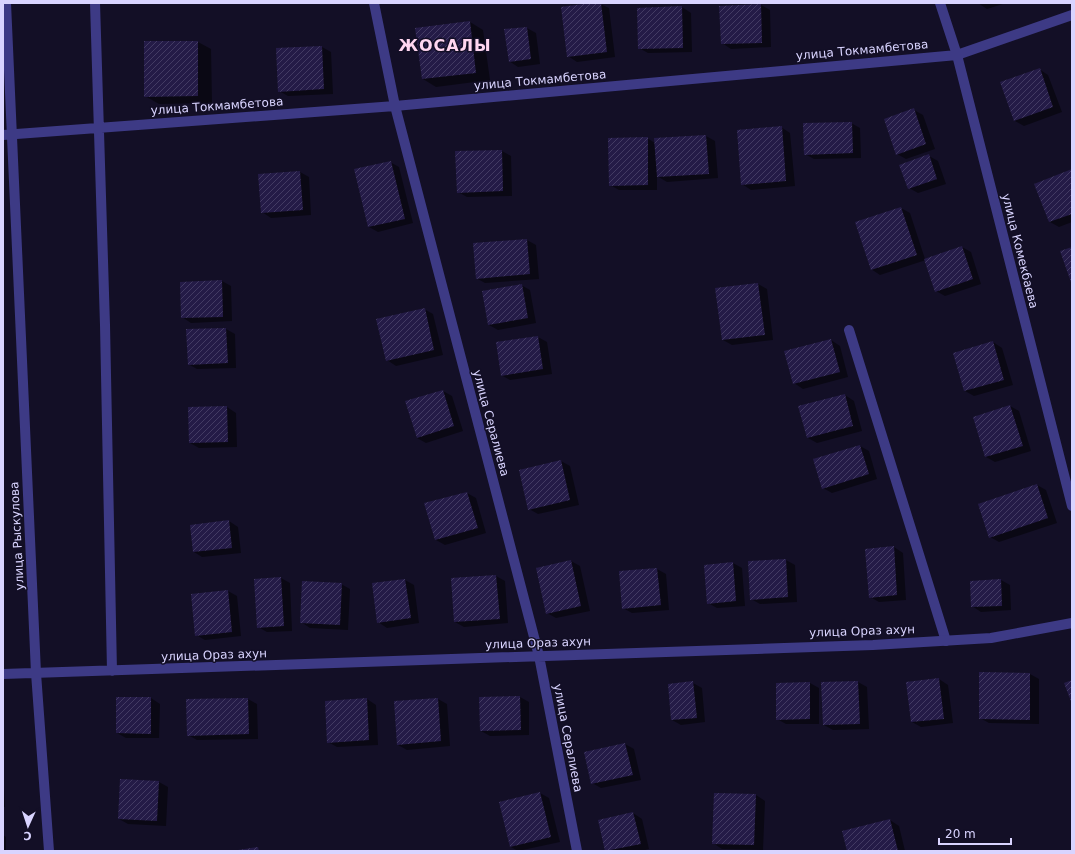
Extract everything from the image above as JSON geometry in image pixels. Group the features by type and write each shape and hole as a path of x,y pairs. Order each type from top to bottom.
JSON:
{"street":[{"name":"улица Рыскулова","path":"6,3 7,134 36,673 49,851"},
{"path":"95,3 110,506 112,671"},
{"name":"улица Сералиева","path":"374,3 395,106 539,656 577,851"},
{"name":"улица Комекбаева","path":"940,3 957,55 1072,506"},
{"name":"улица Токмамбетова","path":"7,134 395,106 957,55 1072,15"},
{"path":"849,330 946,641"},
{"name":"улица Ораз ахун","path":"3,674 946,641 991,638 1072,623"}],"building":[{"path":"601,3 607,52 567,57 561,7"},
{"path":"761,4 762,43 721,44 719,6"},
{"path":"682,6 683,48 638,49 637,8"},
{"path":"470,21 476,73 422,79 415,28"},
{"path":"527,27 531,59 509,62 504,29"},
{"path":"144,41 198,41 198,96 144,97"},
{"path":"322,46 324,89 278,92 276,48"},
{"path":"1040,68 1053,107 1014,121 1000,82"},
{"path":"914,108 926,144 896,155 884,119"},
{"path":"852,122 853,153 804,155 803,123"},
{"path":"782,126 786,181 741,185 737,130"},
{"path":"706,135 709,174 657,177 654,138"},
{"path":"648,137 648,185 609,186 608,138"},
{"path":"502,150 503,191 457,193 455,151"},
{"path":"929,154 937,179 908,189 899,165"},
{"path":"391,161 405,219 368,227 354,169"},
{"path":"1072,169 1072,214 1049,222 1034,184"},
{"path":"300,171 303,210 261,213 258,174"},
{"path":"901,207 917,255 871,270 855,222"},
{"path":"527,239 530,274 476,279 473,243"},
{"path":"962,246 973,279 935,292 924,259"},
{"path":"1072,247 1072,285 1060,251"},
{"path":"222,280 223,317 181,318 180,282"},
{"path":"758,283 765,335 722,340 715,288"},
{"path":"522,284 528,318 488,325 482,291"},
{"path":"425,308 434,350 386,361 376,319"},
{"path":"226,328 228,363 188,365 186,329"},
{"path":"538,336 543,369 501,376 496,342"},
{"path":"831,339 840,372 793,384 784,351"},
{"path":"993,341 1004,380 964,391 953,353"},
{"path":"443,390 454,426 417,438 405,401"},
{"path":"845,394 853,426 807,438 798,406"},
{"path":"1010,405 1023,446 985,457 973,417"},
{"path":"227,406 228,442 189,443 188,407"},
{"path":"860,445 869,474 822,489 813,459"},
{"path":"561,460 570,500 528,510 519,470"},
{"path":"1037,484 1048,518 989,538 978,504"},
{"path":"467,492 478,528 435,540 424,503"},
{"path":"229,520 232,548 193,552 190,525"},
{"path":"894,546 897,595 869,598 865,549"},
{"path":"786,559 788,597 750,600 748,561"},
{"path":"571,560 581,606 546,614 536,568"},
{"path":"733,562 736,601 707,604 704,565"},
{"path":"657,568 661,605 622,609 619,571"},
{"path":"496,575 500,619 454,622 451,578"},
{"path":"281,577 284,626 257,628 254,579"},
{"path":"405,579 411,618 377,623 372,583"},
{"path":"1001,579 1002,606 971,607 970,581"},
{"path":"302,581 342,583 340,625 300,623"},
{"path":"228,590 232,632 195,636 191,594"},
{"path":"979,672 1030,673 1030,720 979,719"},
{"path":"939,678 944,719 911,722 906,682"},
{"path":"1072,680 1072,704 1064,683"},
{"path":"693,681 697,718 671,720 668,684"},
{"path":"858,681 860,724 823,725 821,682"},
{"path":"810,682 810,719 776,720 776,683"},
{"path":"520,696 521,730 480,731 479,697"},
{"path":"116,697 151,697 151,734 116,733"},
{"path":"248,698 249,734 187,736 186,699"},
{"path":"367,698 369,740 327,743 325,701"},
{"path":"438,698 441,741 397,745 394,701"},
{"path":"625,743 633,775 591,784 584,752"},
{"path":"120,779 159,781 157,821 118,819"},
{"path":"540,792 551,837 510,847 499,802"},
{"path":"714,793 756,794 754,845 712,844"},
{"path":"633,812 641,844 605,851 598,820"},
{"path":"890,819 898,851 847,851 842,831"},
{"path":"258,847 259,851 238,851 238,850"}],"district":[{"name":"ЖОСАЛЫ","path":"445,45"}]}
